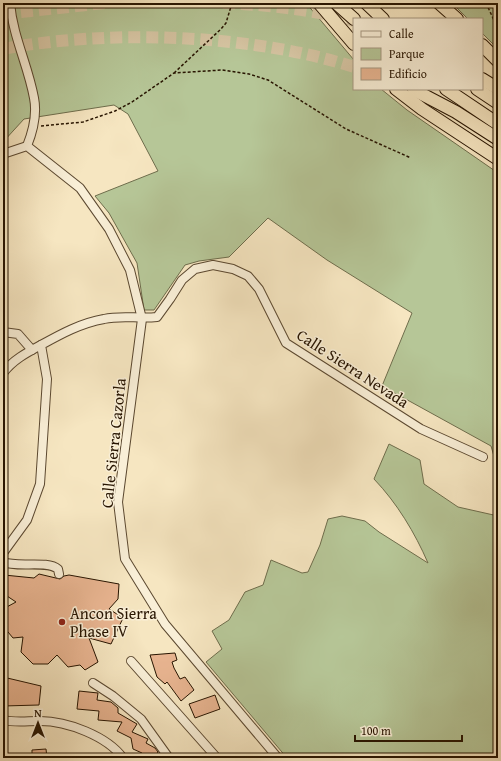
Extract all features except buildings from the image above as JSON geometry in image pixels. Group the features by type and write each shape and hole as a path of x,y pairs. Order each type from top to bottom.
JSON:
{"highway":[{"path":"319,3 353,43"},
{"path":"336,3 353,18"},
{"path":"366,3 382,18"},
{"path":"439,3 456,18"},
{"path":"483,47 498,61"},
{"path":"483,80 498,89"},
{"path":"397,90 422,109 498,159"},
{"path":"414,90 456,112 498,139"},
{"path":"447,90 498,124"},
{"path":"478,90 498,103"}],"street":[{"path":"10,3 15,36 35,99 33,126 27,146"},
{"path":"3,154 27,146"},
{"path":"27,146 80,188 109,229 130,270 142,319"},
{"name":"Calle Sierra Nevada","path":"3,373 9,365 32,350 71,329 104,318 142,319 157,317 182,280 196,268 213,265 233,269 248,276 259,289 286,343 421,429 483,457"},
{"name":"Calle Sierra Cazorla","path":"142,319 118,502 125,559 166,624 278,758"},
{"path":"3,332 18,334 32,350"},
{"path":"3,553 27,520 40,484 47,379 41,345"},
{"path":"3,562 15,565 52,566 58,569 59,574"},
{"path":"131,661 217,758"},
{"path":"93,683 113,696 141,719 169,758"},
{"path":"3,720 15,723 41,721 62,724 99,737 119,752 123,758"}],"path":[{"path":"33,126 83,122 115,111 132,102 174,73 221,29 226,23 232,3"},
{"path":"486,3 498,29"},
{"path":"174,73 222,70 249,74 268,80 346,129 411,158"}],"green space":[{"path":"3,3 306,3 353,59 353,90 382,90 407,110 498,173 498,470 491,446 382,386 412,313 327,260 268,218 229,257 199,261 185,265 154,310 144,310 137,263 109,213 95,196 158,171 128,114 114,105 24,119 3,142"},
{"path":"452,3 498,3 498,49 483,34 483,18 467,18"},
{"path":"389,444 420,460 424,484 458,507 498,516 498,758 287,758 206,662 222,649 212,631 229,620 245,592 263,585 271,560 302,573 308,572 320,545 328,519 342,516 365,521 379,532 428,563 405,519 374,479"}],"tunnel":[{"path":"3,14 105,3"},
{"path":"223,3 289,8 321,13 353,21"},
{"path":"3,49 88,39 133,37 180,38 271,47 314,56 353,67"}],"place":[{"name":"Ancon Sierra Phase IV","path":"62,622"}]}
